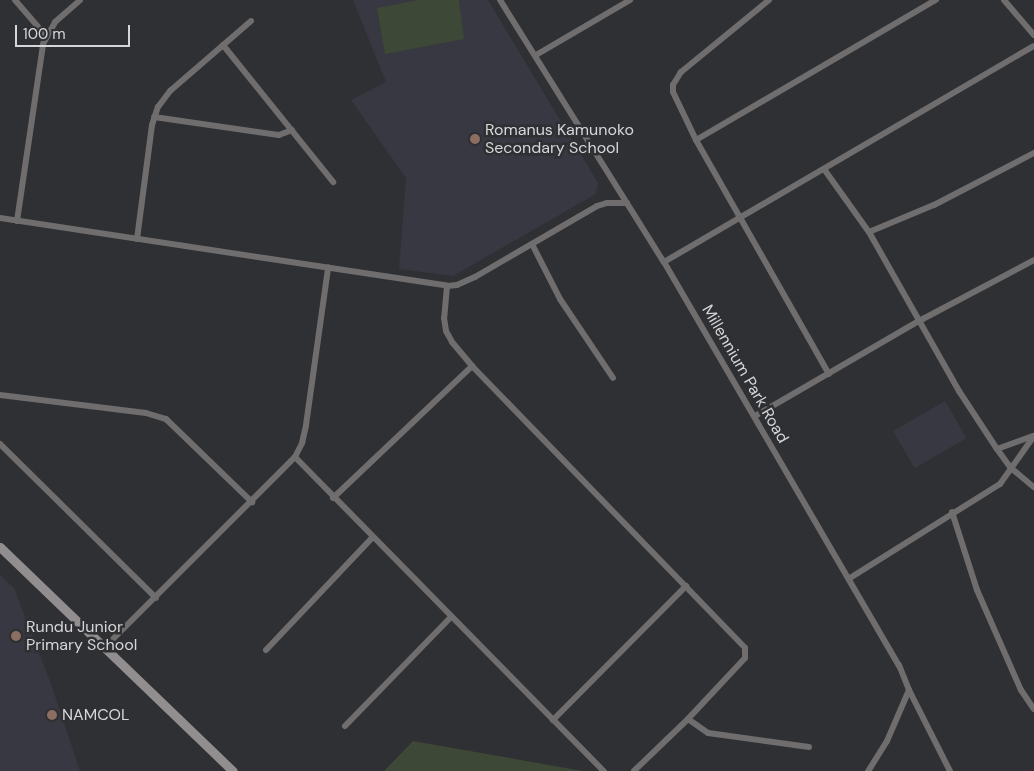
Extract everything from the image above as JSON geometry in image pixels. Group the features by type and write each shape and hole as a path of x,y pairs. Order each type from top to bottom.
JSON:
{"street":[{"path":"15,0 46,36"},
{"path":"17,220 40,53 46,36 55,22 80,0"},
{"name":"Millennium Park Road","path":"500,0 664,262 850,578 899,665 909,690 950,771"},
{"path":"769,0 676,78 673,92 696,140 829,374"},
{"path":"696,140 936,0"},
{"path":"1004,0 1034,35"},
{"path":"536,55 628,1"},
{"path":"137,239 154,117 163,98 251,21"},
{"path":"223,45 333,182"},
{"path":"664,262 1034,46"},
{"path":"154,117 279,135 292,130"},
{"path":"869,232 934,205 1034,154"},
{"path":"824,169 869,232 919,321 997,449 1011,468 1034,487"},
{"path":"0,218 447,286 466,282 596,206 607,203 627,203"},
{"path":"532,244 560,299 613,378"},
{"path":"754,416 919,321 1033,263"},
{"path":"106,646 295,457 302,443 306,425 328,268"},
{"path":"447,286 444,318 446,331 472,366 742,644 746,655 688,719 634,771"},
{"path":"334,498 472,366"},
{"path":"0,395 146,413 166,419 252,502"},
{"path":"997,449 1034,436"},
{"path":"850,578 952,512 1000,484 1034,436"},
{"path":"0,444 156,598"},
{"path":"295,457 372,538 604,771"},
{"path":"952,512 977,590 1021,690 1034,709"},
{"path":"266,650 372,538"},
{"path":"0,547 106,646 233,771"},
{"path":"553,720 686,586"},
{"path":"345,726 451,617"},
{"path":"868,771 884,748 909,690"},
{"path":"688,719 708,733 809,747"}],"shaded area":[{"name":"Romanus Kamunoko Secondary School","path":"353,0 488,0 598,183 596,194 453,276 399,269 406,178 351,100 386,82"},
{"path":"945,401 966,438 915,468 893,431"},
{"name":"Rundu Junior Primary School","path":"0,575 14,588 51,684 80,771 0,771"}],"green space":[{"path":"419,0 459,0 464,39 385,54 377,8"},
{"path":"413,741 583,771 384,771"}],"place":[{"name":"Romanus Kamunoko Secondary School","path":"475,139"},
{"name":"Rundu Junior Primary School","path":"16,636"},
{"name":"NAMCOL","path":"52,715"}]}
